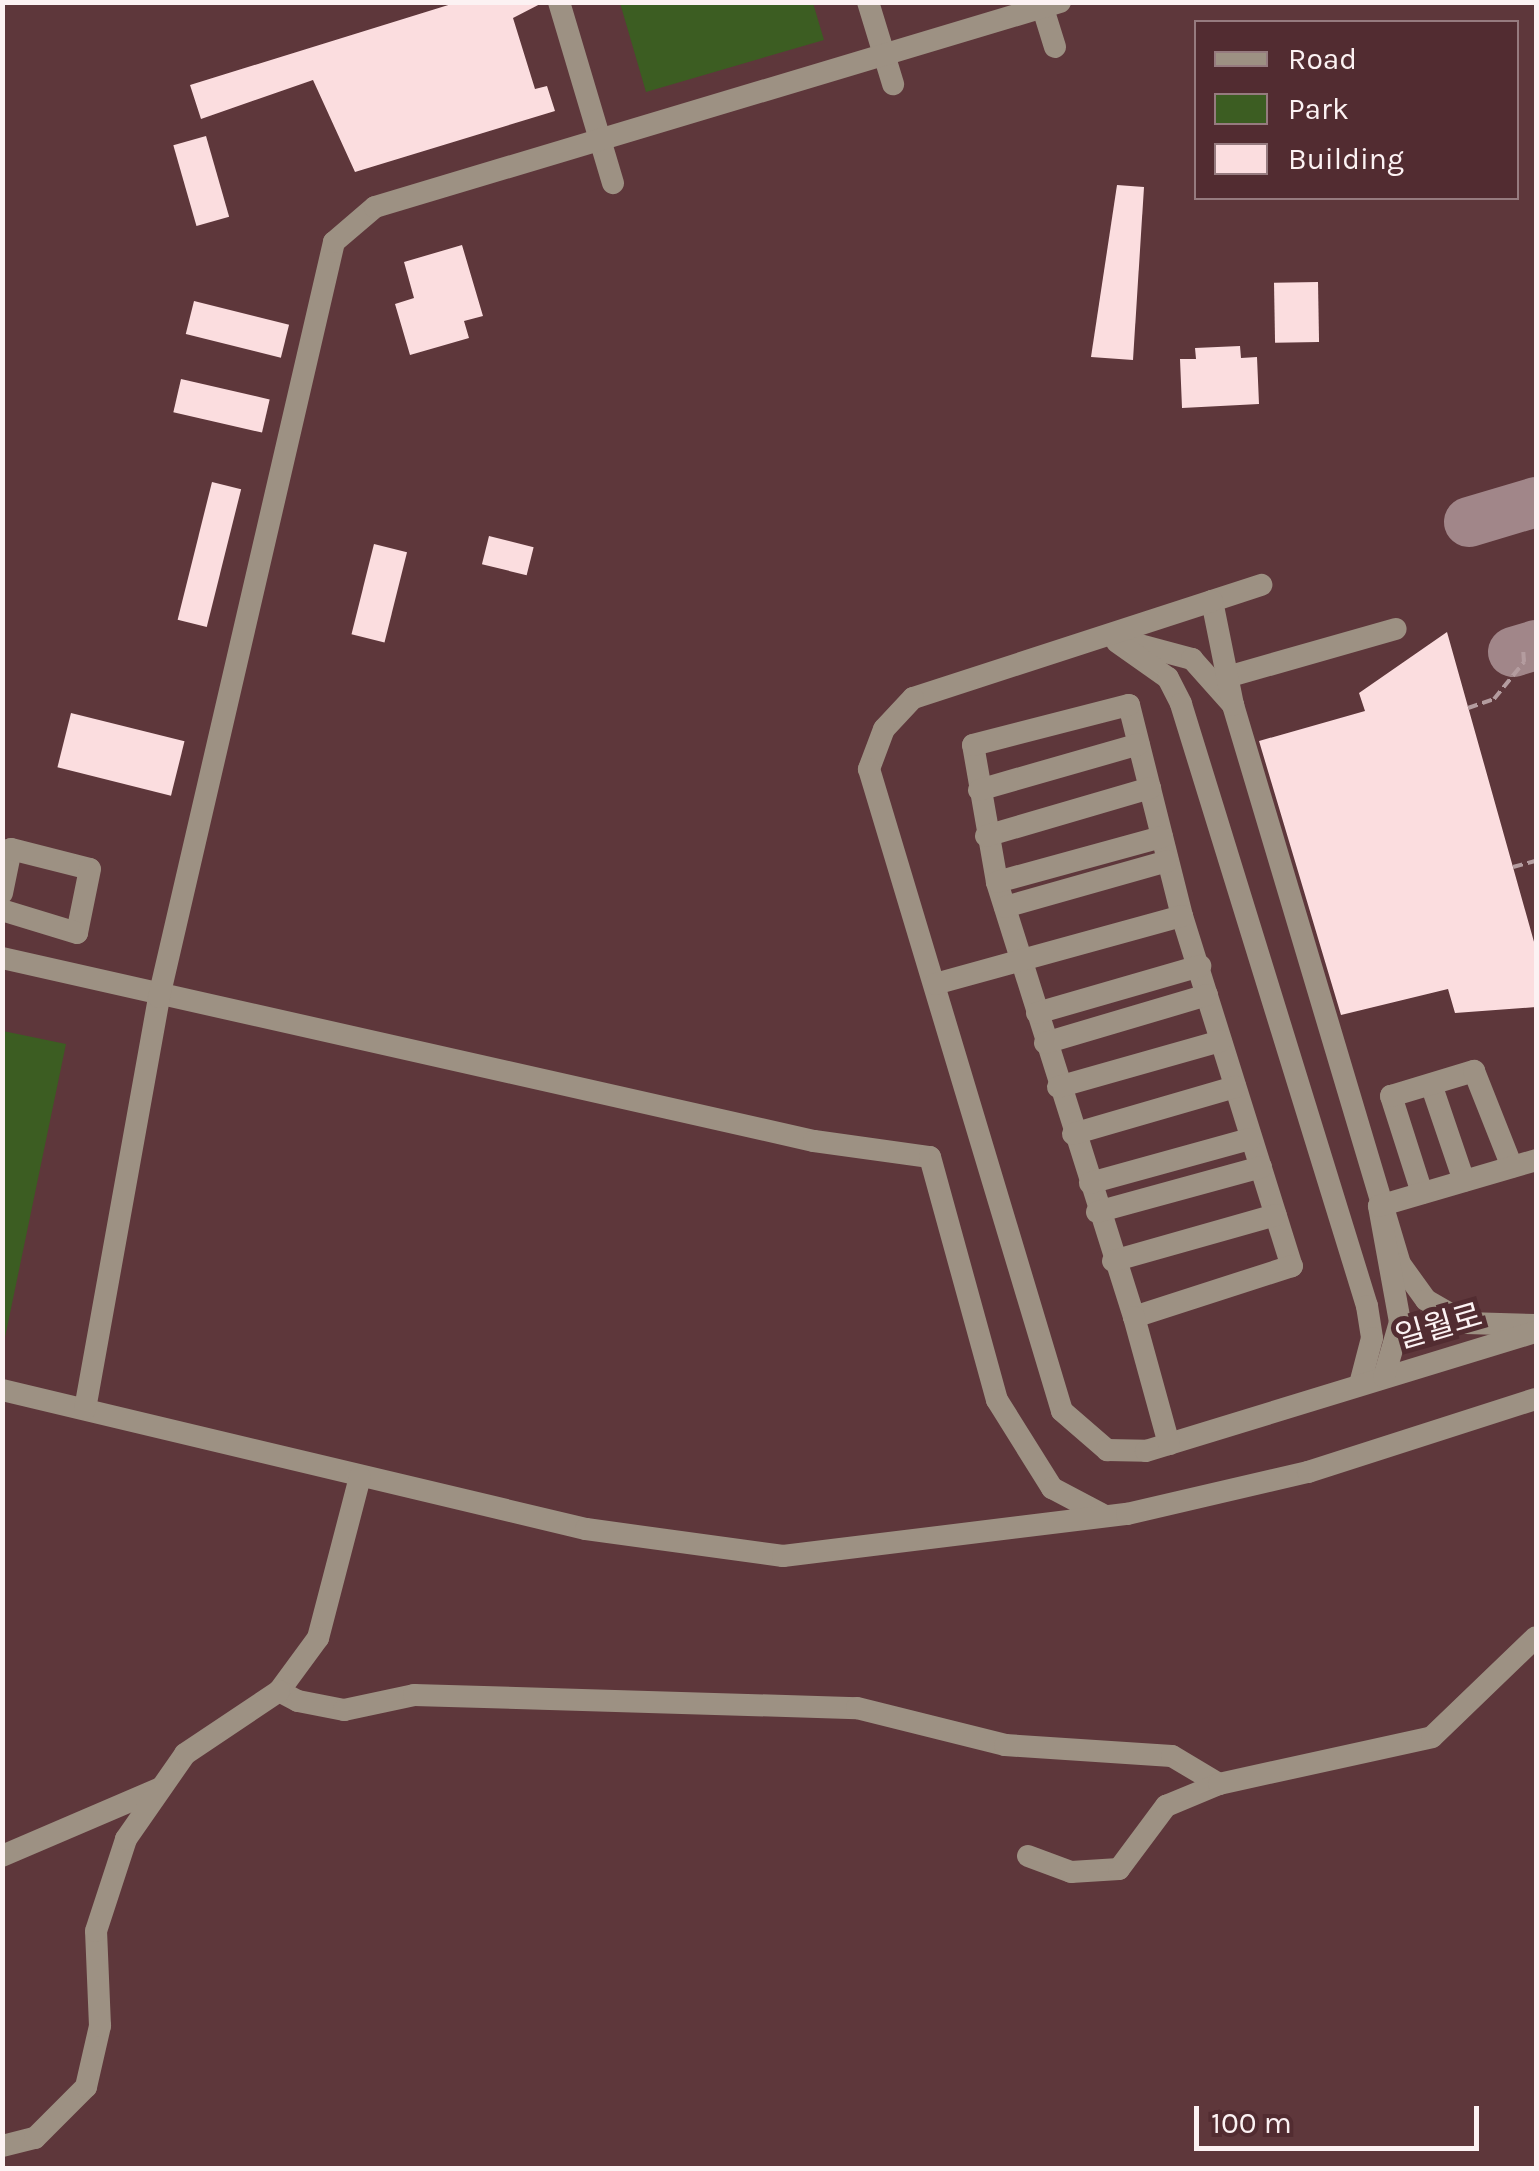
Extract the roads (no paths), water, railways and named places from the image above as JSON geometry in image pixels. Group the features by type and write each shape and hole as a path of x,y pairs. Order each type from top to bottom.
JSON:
{"street":[{"path":"559,2 613,183"},
{"path":"868,2 893,84"},
{"path":"85,1409 160,997 334,242 374,207 1048,4 1055,47"},
{"name":"일월로","path":"1261,585 1114,640 913,698 884,729 869,770 1062,1411 1107,1450 1169,1444 1536,1329"},
{"path":"1212,601 1234,675 1233,705 1379,1206 1400,1264 1426,1300 1466,1323 1536,1329"},
{"path":"1234,675 1396,629"},
{"path":"1114,640 1192,659 1233,705"},
{"path":"1114,640 1168,678 1181,704 1352,1252 1372,1338 1360,1384"},
{"path":"1134,1317 1292,1266 1182,916 1128,704 973,745 997,882 1072,1134 1134,1317 1169,1444"},
{"path":"979,790 1138,744"},
{"path":"986,836 1150,788"},
{"path":"997,882 1162,837"},
{"path":"2,910 47,928 77,933 90,869 11,848 4,877"},
{"path":"1005,907 1168,861"},
{"path":"935,984 1182,916"},
{"path":"36,966 47,928"},
{"path":"2,958 160,997 814,1142 930,1157 996,1400 1052,1488 1105,1516"},
{"path":"1037,1013 1200,966"},
{"path":"1045,1042 1208,994"},
{"path":"1058,1087 1221,1041"},
{"path":"1422,1193 1391,1096 1474,1072 1512,1167"},
{"path":"1072,1134 1235,1087"},
{"path":"1432,1087 1464,1181"},
{"path":"1090,1183 1250,1139"},
{"path":"1379,1206 1536,1160"},
{"path":"1097,1212 1261,1167"},
{"path":"1379,1206 1400,1322 1384,1376"},
{"path":"1112,1261 1276,1215"},
{"path":"2,1390 586,1529 783,1556 1105,1516 1308,1472 1536,1399"},
{"path":"2,2146 36,2138 86,2086 100,2026 96,1931 126,1839 185,1754 279,1691 318,1638 360,1476"},
{"path":"1028,1856 1071,1872 1119,1869 1166,1806 1219,1784 1432,1737 1536,1637"},
{"path":"279,1691 344,1710 414,1695 857,1708 1005,1744 1172,1756 1219,1784"},
{"path":"2,1856 161,1788"}]}
